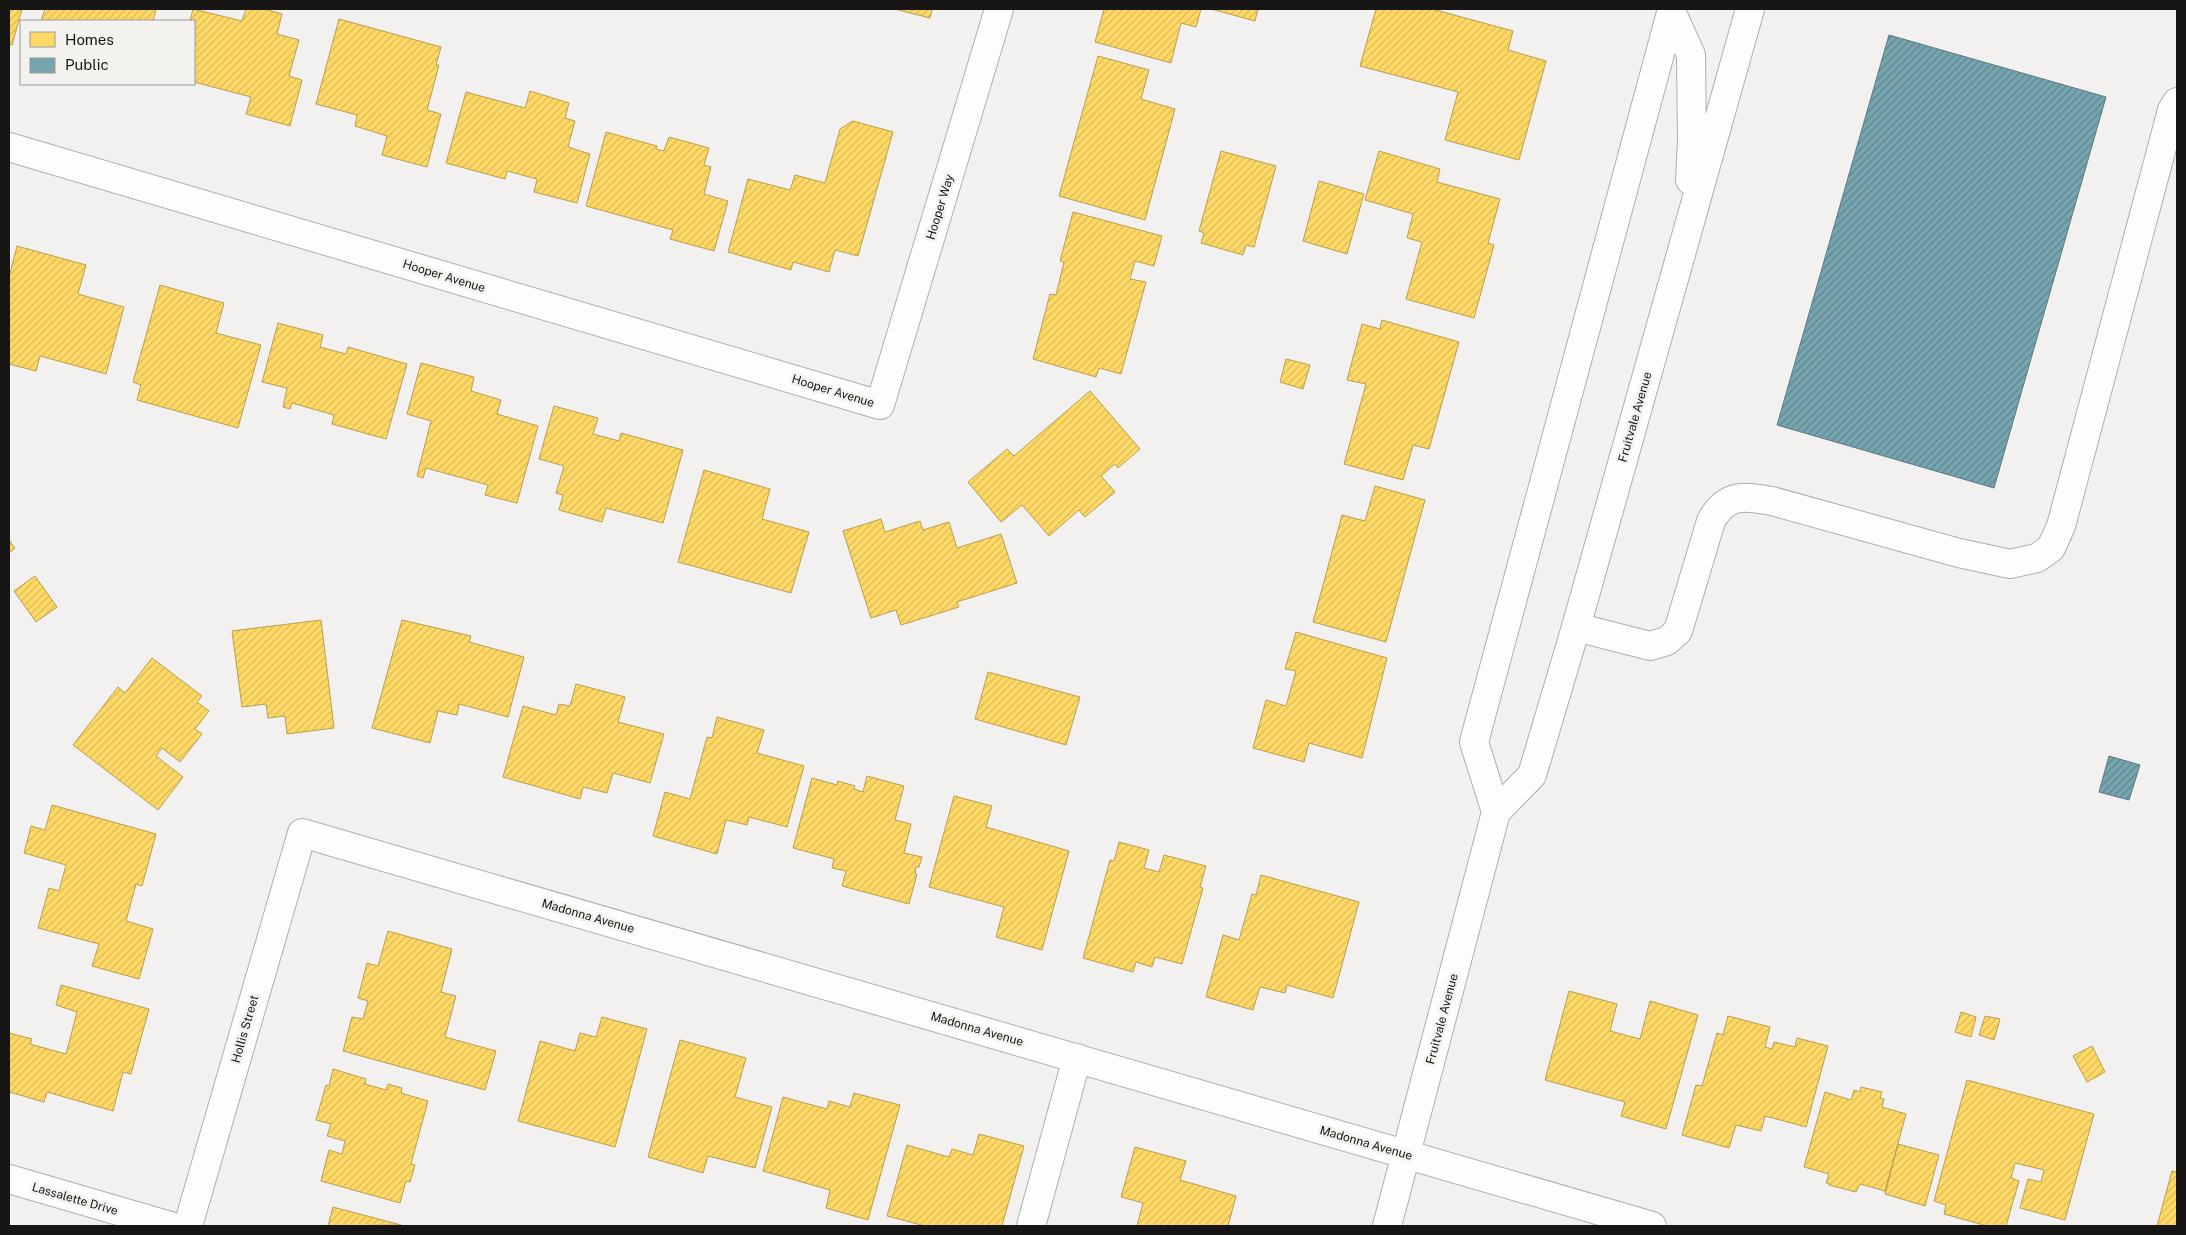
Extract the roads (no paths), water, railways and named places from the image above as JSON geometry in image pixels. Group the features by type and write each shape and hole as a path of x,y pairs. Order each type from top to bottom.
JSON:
{"street":[{"name":"Hooper Way","path":"880,405 999,9"},
{"path":"1669,9 1691,54 1692,140 1687,234"},
{"path":"1496,812 1474,742 1669,9"},
{"name":"Fruitvale Avenue","path":"1387,1226 1496,812 1532,775 1576,627 1750,9"},
{"path":"1576,627 1650,646 1667,641 1678,632 1711,521 1717,510 1730,500 1744,496 1772,501 1959,553 2010,564 2037,558 2052,548 2061,526 2172,110 2177,102"},
{"name":"Hooper Avenue","path":"9,147 880,405"},
{"name":"Madonna Avenue","path":"302,833 1652,1226"},
{"name":"Hollis Street","path":"188,1226 302,833"},
{"path":"1031,1226 1077,1058"},
{"name":"Lassalette Drive","path":"9,1179 170,1226"}]}
